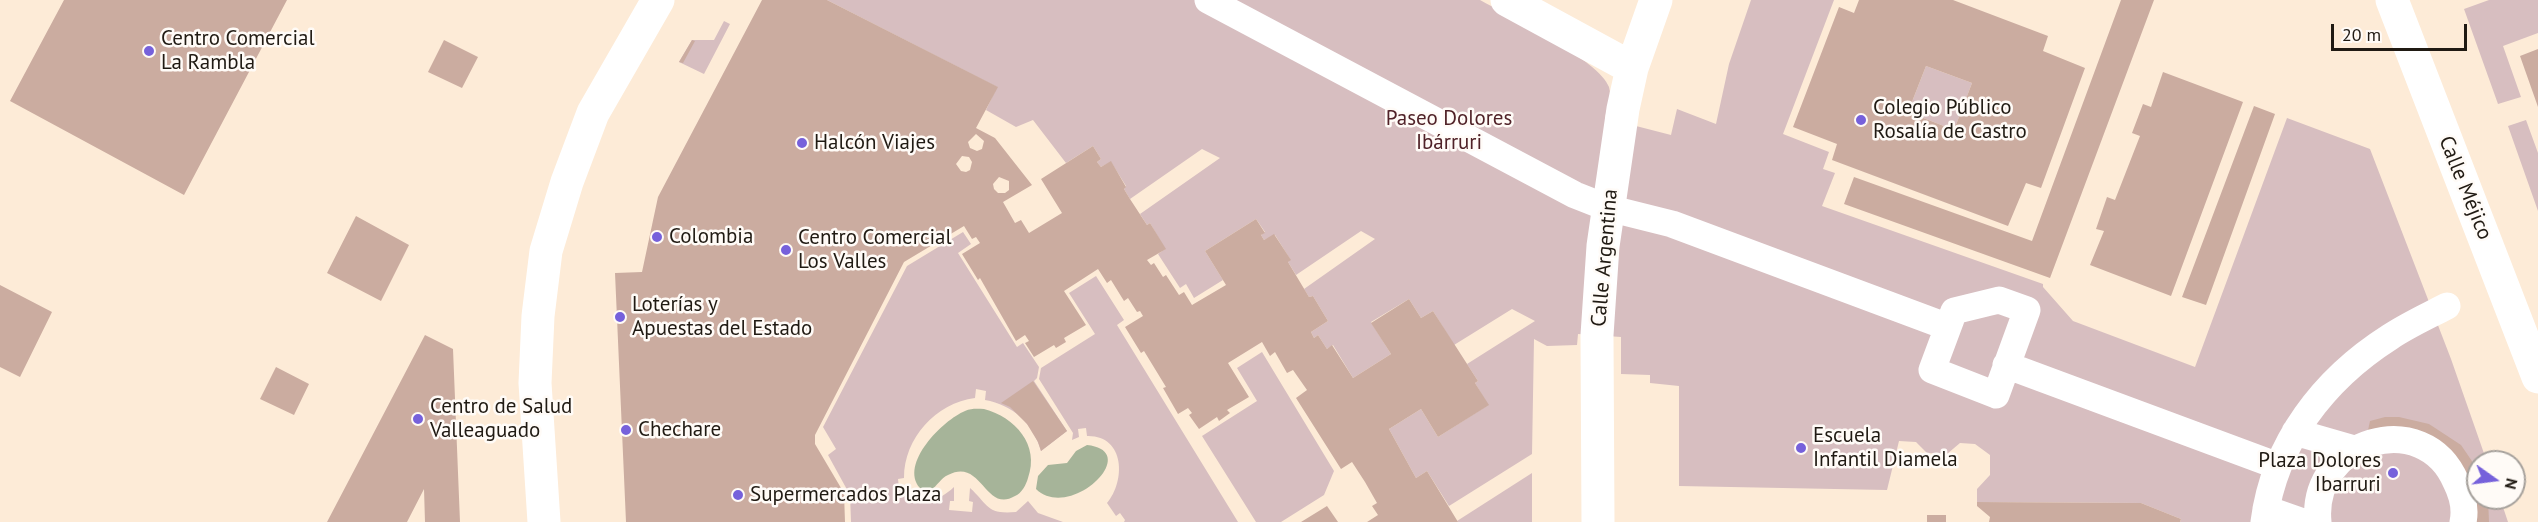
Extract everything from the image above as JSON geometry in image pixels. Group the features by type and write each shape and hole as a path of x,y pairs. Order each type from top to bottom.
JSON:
{"street":[{"path":"544,522 535,383 538,316 546,251 567,182 593,113 657,0"},
{"path":"1208,0 1546,179 1608,208 1672,224 1948,327"},
{"path":"1507,0 1632,68"},
{"name":"Calle Argentina","path":"1598,522 1597,335 1608,208 1632,68 1656,0"},
{"name":"Calle Méjico","path":"2391,0 2538,377"},
{"path":"1999,300 2027,310 1996,395 1932,370 1948,327 1954,311 1999,300"},
{"path":"2303,522 2265,515 2278,466 2295,432 2314,402 2338,376 2362,356 2392,336 2447,306"},
{"path":"2007,365 2278,466"},
{"path":"2295,432 2354,449"},
{"path":"2318,522 2318,500 2328,474 2339,460 2354,449 2375,441 2397,439 2419,445 2438,457 2453,474 2462,494 2463,522"}],"green space":[{"name":"Paseo Dolores Ibárruri","path":"827,0 1480,0 1551,39 1589,64 1602,76 1610,91 1605,118 1671,135 1677,109 1716,124 1729,64 1751,0 1834,0 1783,134 1829,152 1823,169 1835,173 1822,206 2043,284 2043,287 2073,321 2195,367 2287,118 2370,149 2451,359 2483,450 2466,450 2466,510 2504,510 2508,522 2180,522 2181,519 2141,503 1977,502 1977,489 1990,475 1990,455 1975,444 1960,443 1947,454 1927,453 1916,442 1899,441 1887,490 1679,486 1679,386 1650,383 1650,375 1621,374 1621,337 1578,334 1577,345 1547,346 1534,339 1532,454 1449,506 1427,471 1416,478 1389,429 1421,409 1438,437 1488,405 1475,383 1478,381 1467,364 1535,321 1512,309 1454,345 1433,311 1421,318 1409,299 1371,322 1391,354 1353,378 1333,345 1327,349 1318,335 1314,338 1311,332 1328,321 1313,296 1309,297 1304,289 1375,239 1361,231 1296,275 1288,262 1290,259 1275,235 1264,240 1261,235 1265,232 1256,219 1205,251 1223,280 1194,298 1186,284 1180,288 1158,254 1165,249 1150,223 1147,225 1140,214 1220,158 1202,149 1130,199 1124,189 1126,186 1111,162 1101,167 1097,162 1101,159 1093,146 1066,163 1033,120 1016,127 986,110 997,87"},
{"path":"2489,0 2538,0 2538,33 2503,46 2521,97 2498,104 2464,9"},
{"path":"724,21 730,24 704,74 679,62 692,40 714,40"},
{"path":"1926,66 1972,83 1954,130 1908,112"},
{"path":"2526,120 2538,153 2538,211 2508,126"},
{"path":"963,232 971,244 958,253 1017,347 1023,343 1039,367 1037,378 1034,381 1067,431 1041,451 1033,432 1020,417 1004,406 985,400 986,391 976,389 975,398 947,407 935,415 916,436 905,463 904,478 898,479 899,488 906,487 916,499 928,501 942,496 954,487 954,501 950,501 949,510 972,512 973,502 969,501 970,488 993,510 1016,512 1028,501 1038,513 1063,522 851,522 850,495 828,455 836,449 823,427 907,266"},
{"path":"1096,276 1124,320 1117,325 1238,522 1124,522 1120,513 1116,516 1107,503 1113,494 1119,472 1115,451 1109,443 1100,438 1087,436 1086,428 1078,429 1079,437 1072,440 1073,433 1039,379 1041,368 1095,334 1069,293"},
{"path":"1262,352 1334,471 1324,495 1281,522 1256,522 1202,436 1257,401 1237,368"},
{"path":"1532,473 1532,522 1457,521"}],"shaded area":[{"path":"970,409 984,409 1006,419 1015,426 1028,444 1031,466 1022,491 1005,500 997,498 969,473 959,471 946,476 931,490 920,488 915,478 915,467 926,444 956,416"},
{"path":"1087,445 1103,450 1108,459 1105,470 1096,482 1066,497 1050,497 1036,489 1038,476 1048,465 1067,463 1076,451"}],"building":[{"name":"Centro Comercial La Rambla","path":"64,0 287,0 184,195 10,101"},
{"name":"Centro Comercial Los Valles","path":"762,0 827,0 998,87 976,128 995,138 1032,185 1003,202 1015,223 1021,220 1029,233 1062,213 1041,179 1093,146 1101,159 1097,162 1101,167 1111,161 1130,199 1147,225 1150,223 1166,249 1147,260 1151,265 1154,263 1163,277 1166,275 1179,295 1184,292 1192,305 1226,285 1205,251 1256,219 1265,233 1261,235 1264,240 1274,234 1291,260 1288,262 1309,297 1313,296 1328,321 1311,332 1314,338 1318,335 1327,349 1332,345 1353,378 1391,354 1371,323 1409,299 1421,318 1433,311 1478,381 1475,383 1489,405 1438,437 1421,409 1389,429 1416,478 1427,471 1458,522 1367,522 1378,515 1372,506 1377,503 1365,482 1352,462 1341,469 1296,398 1307,390 1293,370 1287,373 1275,352 1270,356 1262,342 1228,363 1249,397 1227,410 1230,413 1219,421 1217,417 1199,429 1189,415 1192,413 1188,408 1178,414 1163,388 1166,387 1144,351 1141,353 1125,327 1143,316 1140,311 1137,312 1128,298 1124,301 1111,280 1107,283 1098,269 1064,291 1086,325 1064,338 1066,342 1056,348 1054,345 1034,357 1025,343 1029,341 1025,335 1016,341 980,278 978,280 962,254 980,243 976,237 972,239 964,226 904,262 815,435 815,444 844,493 845,522 626,522 615,273 642,272 658,197","holes":["976,134 984,141 982,149 977,151 970,148 968,142","962,156 969,157 972,162 970,170 966,172 961,171 956,164","999,177 1009,181 1009,190 1005,193 998,193 993,184"]},
{"name":"Colegio Público Rosalía de Castro","path":"1859,0 1953,0 2048,36 2043,51 2085,68 2041,188 2026,183 2008,226 1832,160 1837,144 1793,127 1839,7 1854,13","holes":["1926,66 1972,83 1954,130 1908,112"]},
{"path":"2121,0 2154,0 2050,278 1844,204 1854,177 2032,241"},
{"path":"444,40 478,57 462,88 428,72"},
{"path":"692,40 695,41 683,63 679,62"},
{"path":"2538,49 2538,107 2520,56"},
{"path":"2163,72 2243,102 2171,296 2090,265 2104,231 2096,229 2107,197 2115,200 2140,136 2132,133 2143,104 2151,107"},
{"path":"2254,106 2275,114 2206,305 2182,297"},
{"path":"356,216 409,245 381,301 327,273"},
{"path":"0,285 52,312 20,377 0,367"},
{"name":"Centro de Salud Valleaguado","path":"425,335 453,349 460,522 425,522 424,489 407,522 327,522"},
{"path":"276,367 309,384 294,415 260,399"},
{"path":"1033,381 1067,431 1041,451 1027,424 1010,407 1001,403"},
{"path":"2385,417 2399,417 2429,424 2461,445 2466,452 2466,477 2367,435 2370,421"},
{"path":"1977,502 2141,503 2181,519 2180,522 1989,522 1990,517 1977,506"},
{"path":"1327,506 1338,522 1301,522"},
{"path":"2473,510 2488,510 2489,522 2475,522"},
{"path":"1927,515 1946,515 1946,522 1927,522"}],"place":[{"name":"Centro Comercial La Rambla","path":"149,51"},
{"name":"Colegio Público Rosalía de Castro","path":"1861,120"},
{"name":"Halcón Viajes","path":"802,143"},
{"name":"Colombia","path":"657,237"},
{"name":"Centro Comercial Los Valles","path":"786,250"},
{"name":"Loterías y Apuestas del Estado","path":"620,317"},
{"name":"Centro de Salud Valleaguado","path":"418,419"},
{"name":"Chechare","path":"626,430"},
{"name":"Escuela Infantil Diamela","path":"1801,448"},
{"name":"Plaza Dolores Ibarruri","path":"2393,473"},
{"name":"Supermercados Plaza","path":"738,495"}]}
